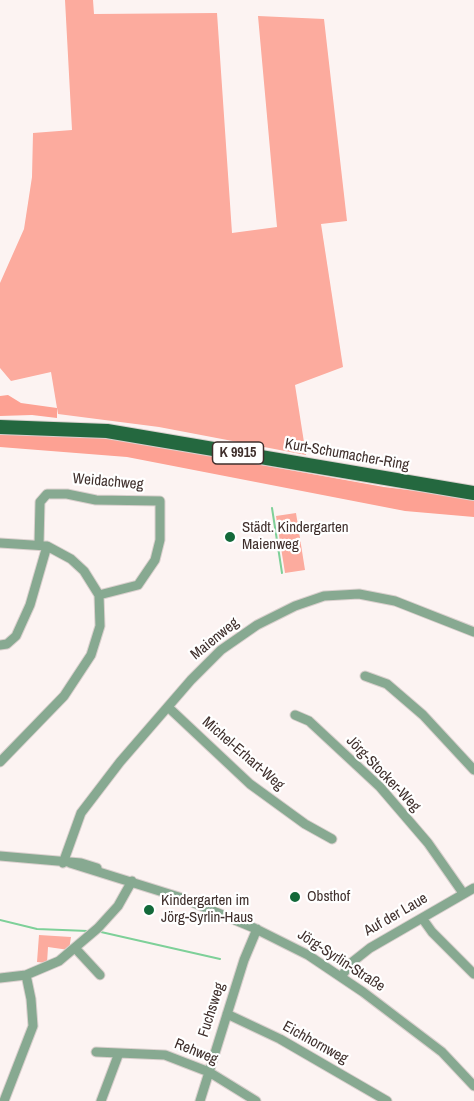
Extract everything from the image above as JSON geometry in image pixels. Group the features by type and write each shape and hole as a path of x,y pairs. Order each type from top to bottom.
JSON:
{"main road":[{"name":"Kurt-Schumacher-Ring","path":"0,427 106,431 474,493"}],"street":[{"name":"Weidachweg","path":"0,645 7,644 16,636 30,605 43,545 40,502 47,494 67,494 96,500 160,501 160,540 155,560 138,585 99,596"},
{"path":"0,543 43,545 71,559 84,571 99,596 100,626 91,655 64,696 0,762"},
{"name":"Maienweg","path":"66,863 81,813 120,762 191,680 238,637 295,606 324,596 373,595 474,632"},
{"path":"365,675 387,684 423,715 474,770"},
{"name":"Michel-Erhart-Weg","path":"168,707 250,784 305,824 332,839"},
{"name":"Jörg-Stocker-Weg","path":"295,716 309,721 380,787 428,843 463,893"},
{"name":"Jörg-Syrlin-Straße","path":"0,856 66,863 84,870 102,871 257,929 308,955 341,977 442,1052 474,1086"},
{"path":"0,978 26,975 58,961 98,928 118,906 132,881"},
{"name":"Auf der Laue","path":"341,977 358,956 474,888"},
{"path":"422,918 432,932 474,974"},
{"name":"Fuchsweg","path":"200,1101 257,929"},
{"path":"75,948 100,975"},
{"path":"4,1101 33,1026 32,999 26,975"},
{"name":"Eichhornweg","path":"227,1014 280,1039 387,1101"},
{"name":"Rehweg","path":"96,1052 165,1055 209,1072 256,1101"},
{"path":"101,1101 118,1053"}],"shaded area":[{"path":"65,0 93,0 94,14 217,13 232,233 277,227 258,16 324,19 347,221 321,224 343,367 295,385 306,455 159,427 58,414 51,372 11,381 0,368 0,283 24,229 32,177 33,133 72,130"},
{"path":"8,395 21,403 57,408 57,418 32,415 0,416 0,396"},
{"path":"0,434 106,437 384,487 474,498 474,517 405,511 127,457 0,447"},
{"path":"296,513 305,570 285,573 276,516"},
{"path":"39,935 71,937 69,950 48,947 47,963 37,962"}],"waterway":[{"path":"272,508 282,573"},
{"path":"0,920 37,929 88,931"},
{"path":"101,932 220,959"}],"place":[{"name":"Städt. Kindergarten Maienweg","path":"230,537"},
{"name":"Obsthof","path":"295,897"},
{"name":"Kindergarten im Jörg-Syrlin-Haus","path":"149,910"}]}
